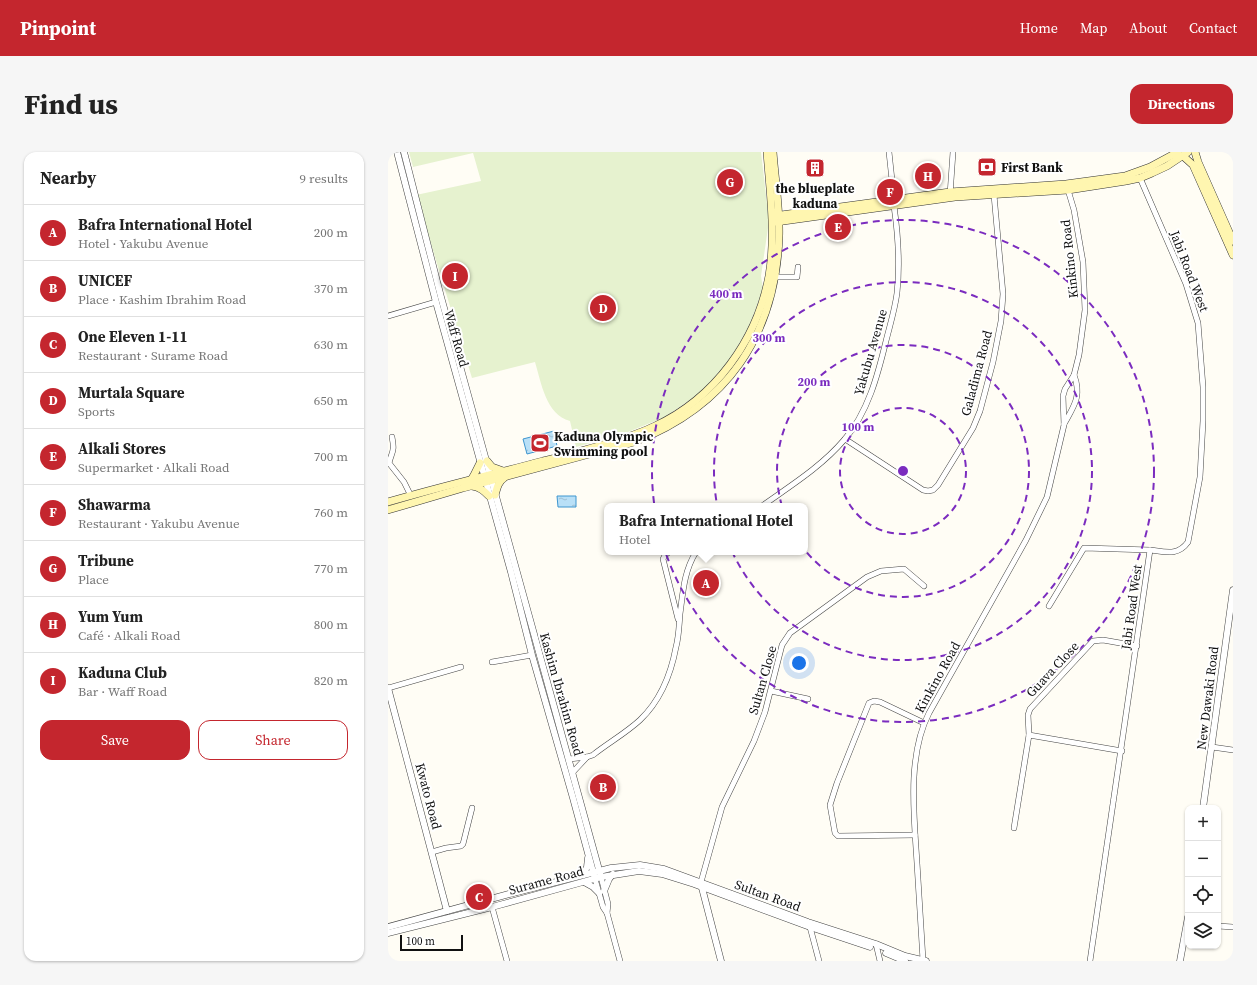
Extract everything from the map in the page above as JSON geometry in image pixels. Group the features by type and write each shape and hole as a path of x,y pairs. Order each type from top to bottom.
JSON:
{"main road":[{"path":"471,483 474,475 483,462 505,474 634,442 655,434 691,412 724,383 738,366 757,335 771,299 776,277 779,236 775,219 767,152"},
{"path":"388,502 488,479 633,435 654,427 670,418 702,395 732,363 750,333 758,316 769,276 777,201 773,152"},
{"path":"1195,152 1225,229 1233,255"},
{"path":"775,219 950,195 1066,184 1125,176 1183,153"},
{"path":"950,195 994,195 1068,190 1126,182 1140,178 1167,166 1183,153"},
{"path":"1183,153 1193,165 1225,229 1233,241"},
{"path":"777,201 793,217"},
{"path":"779,236 784,227 793,217"},
{"path":"388,510 471,483 492,496 505,474"}],"street":[{"name":"Waff Road","path":"397,152 436,302 488,479"},
{"name":"Waff Road","path":"404,152 483,462"},
{"name":"Yakubu Avenue","path":"766,503 827,458 845,439 863,412 873,388 897,293 897,226 889,152"},
{"path":"950,195 953,152"},
{"name":"Jabi Road West","path":"1090,961 1122,751 1150,550 1178,551 1184,548 1188,542 1200,477 1203,387 1198,323 1186,284 1140,178"},
{"name":"Kinkino Road","path":"1064,425 1063,396 1074,375 1079,355 1085,310 1083,262 1074,210 1068,190"},
{"name":"Galadima Road","path":"845,439 923,490 933,490 942,480 973,428 980,411 993,362 1001,321 1003,294 994,195"},
{"path":"776,277 798,277 798,267"},
{"path":"388,316 436,302"},
{"name":"Kinkino Road","path":"924,961 914,809 916,755 920,733 924,723 1026,540 1047,498 1064,425 1078,396 1077,383 1074,375"},
{"path":"392,437 394,445 389,463 404,482 411,496"},
{"name":"Kashim Ibrahim Road","path":"488,479 532,656 594,876 602,892"},
{"name":"Kashim Ibrahim Road","path":"492,496 573,772 601,874 603,907 607,913 620,961"},
{"path":"1049,606 1084,548 1150,550"},
{"path":"665,555 663,559 679,622"},
{"path":"569,759 586,757 593,754 639,721 659,696 670,673 677,646 685,577 694,555"},
{"name":"Sultan Close","path":"701,884 722,807 754,741 771,691 782,645 790,633 867,577 881,571 902,569 924,586"},
{"name":"New Dawaki Road","path":"1203,805 1233,590"},
{"name":"Guava Close","path":"1029,735 1028,715 1030,709 1094,641 1103,640 1137,646"},
{"path":"492,662 532,656"},
{"path":"388,688 461,667"},
{"path":"540,684 547,682"},
{"name":"Kwato Road","path":"388,688 448,910"},
{"path":"771,691 808,699"},
{"path":"915,835 838,836 835,833 830,805 837,783 869,703 874,701 880,702 924,723"},
{"path":"1014,828 1029,735 1122,751"},
{"path":"1212,747 1233,750"},
{"path":"573,772 586,757"},
{"path":"432,852 461,846 463,844 472,808"},
{"path":"589,857 583,878 593,887 602,892 612,871 596,857"},
{"name":"Sultan Road","path":"601,874 624,866 647,866 664,869 810,927 924,961"},
{"name":"Surame Road","path":"388,927 448,910 601,874"},
{"name":"Surame Road","path":"388,933 492,907 583,878"},
{"path":"701,884 720,961"},
{"name":"Sultan Road","path":"701,884 876,947 905,961"},
{"path":"492,907 507,961"},
{"path":"1221,926 1233,927"},
{"path":"810,927 819,961"},
{"path":"1180,961 1185,940"},
{"path":"876,947 880,961"}],"green space":[{"path":"409,152 761,152 769,221 761,276 763,289 749,327 729,361 700,393 665,417 623,434 576,447 570,421 562,418 550,405 542,388 535,362 472,378 416,195 481,181 473,153 413,167"}],"water":[{"name":"Kaduna Olympic Swimming pool","path":"554,431 557,446 527,454 523,439"},
{"path":"557,496 576,496 576,507 558,507"}],"place":[{"name":"First Bank","path":"987,167"},
{"name":"the blueplate kaduna","path":"815,168"},
{"name":"Yum Yum","path":"928,176"},
{"name":"Tribune","path":"730,182"},
{"name":"Shawarma","path":"890,192"},
{"name":"Alkali Stores","path":"838,227"},
{"name":"Kaduna Club","path":"455,276"},
{"name":"Murtala Square","path":"603,308"},
{"name":"Kaduna Olympic Swimming pool","path":"540,443"},
{"name":"Bafra International Hotel","path":"706,583"},
{"name":"UNICEF","path":"603,787"},
{"name":"One Eleven 1-11","path":"479,897"}]}
